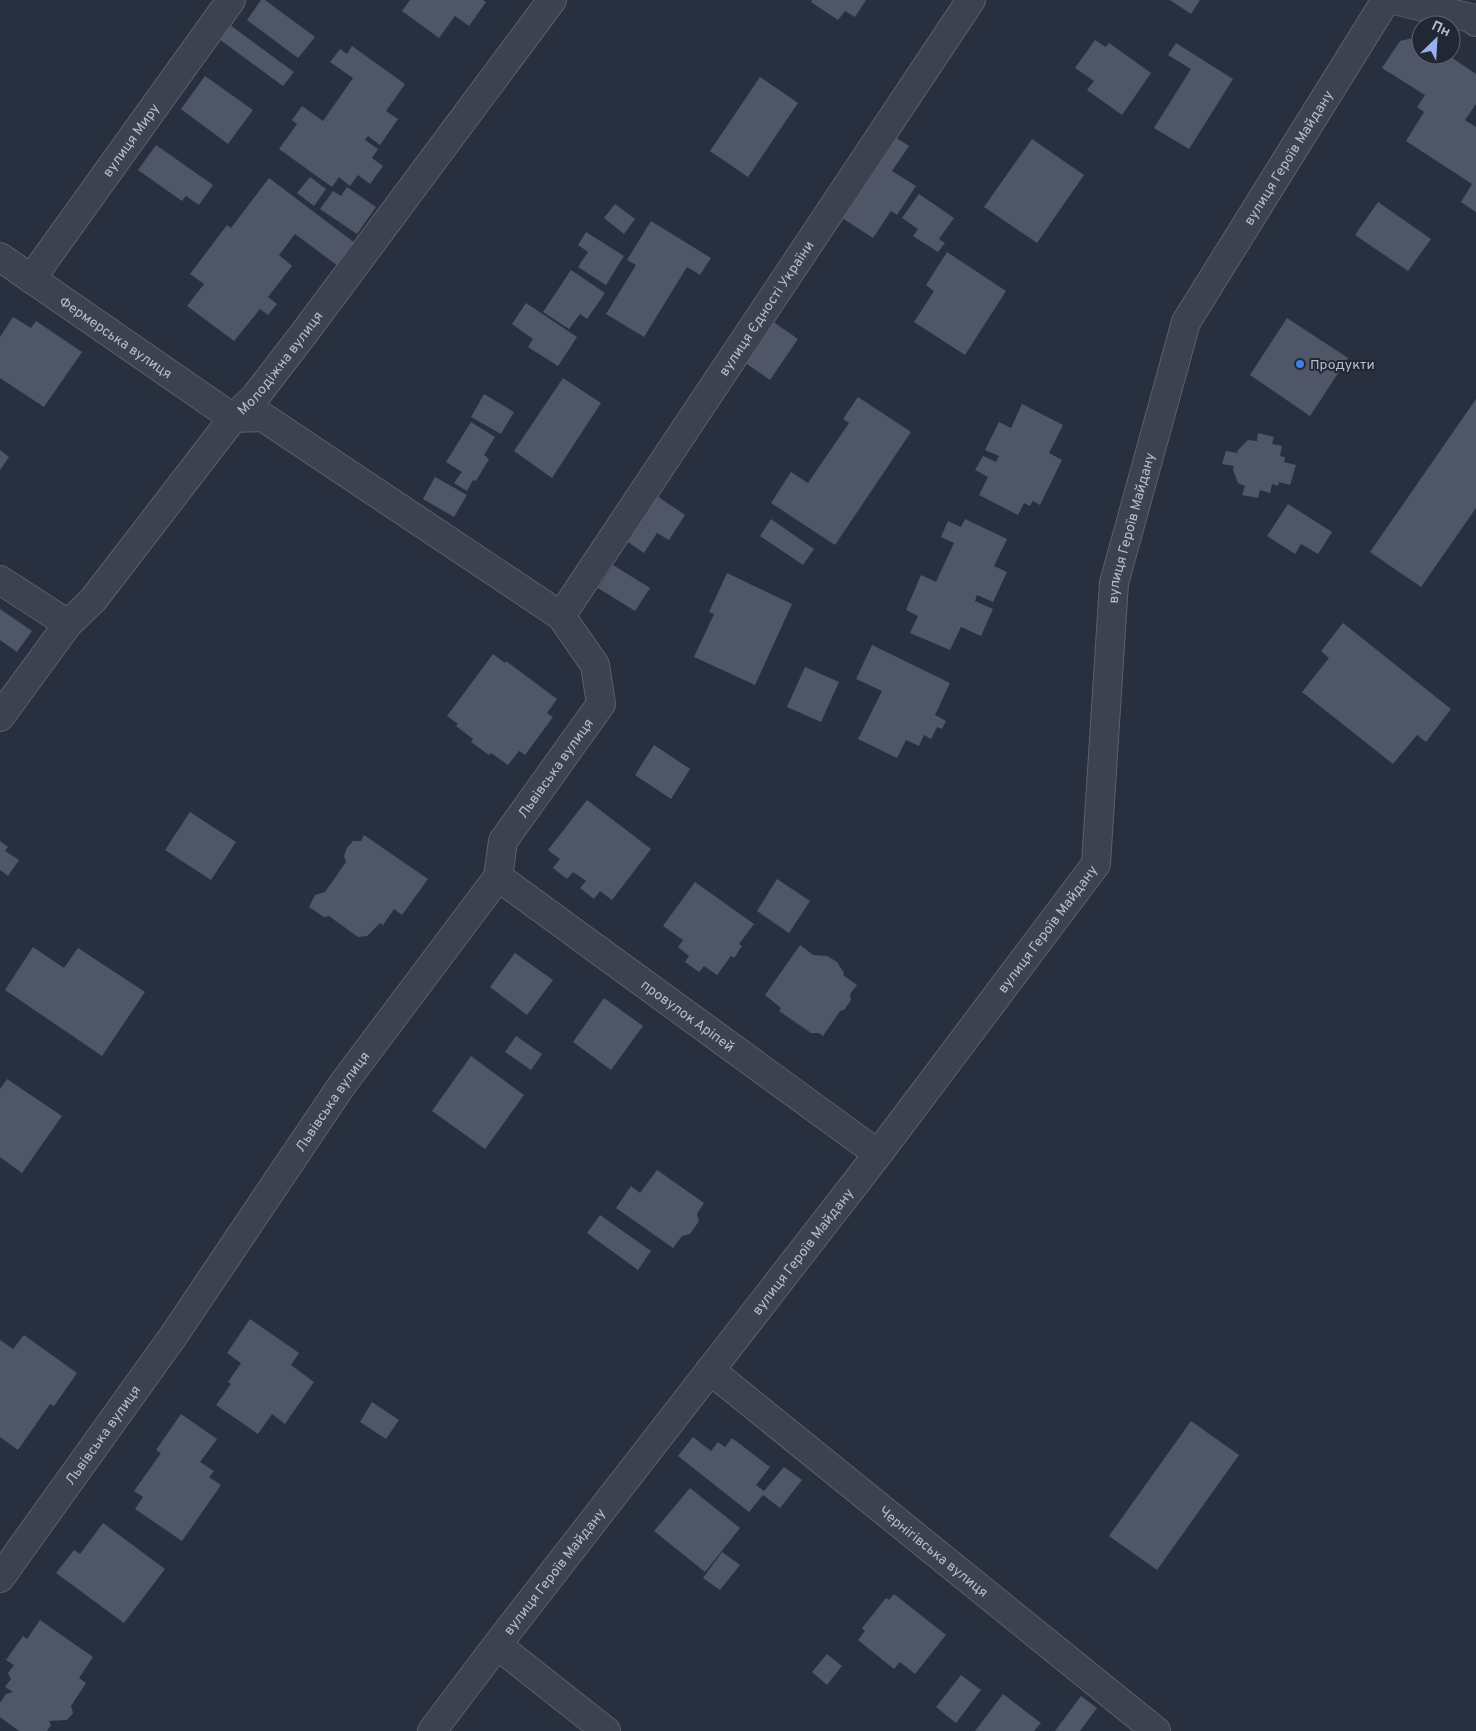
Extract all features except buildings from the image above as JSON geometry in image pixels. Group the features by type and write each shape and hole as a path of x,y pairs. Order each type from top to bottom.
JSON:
{"street":[{"name":"вулиця Миру","path":"31,279 230,0"},
{"name":"Молодіжна вулиця","path":"0,717 68,624 93,600 233,418 255,396 305,332 552,0"},
{"name":"вулиця Єдності України","path":"562,616 971,0"},
{"name":"вулиця Героїв Майдану","path":"432,1731 497,1644 878,1154 1096,864 1114,583 1186,322 1386,0"},
{"path":"1394,0 1471,18 1476,22"},
{"name":"Фермерська вулиця","path":"0,257 233,418"},
{"path":"233,418 263,417 562,616"},
{"path":"0,580 68,624"},
{"name":"Львівська вулиця","path":"0,1578 174,1335 342,1085 498,877 503,841 601,704 595,665 562,616"},
{"name":"провулок Аріпей","path":"498,877 878,1154"},
{"name":"Чернігівська вулиця","path":"710,1370 1156,1731"},
{"path":"497,1644 606,1731"}],"place":[{"name":"Продукти","path":"1300,364"}]}
